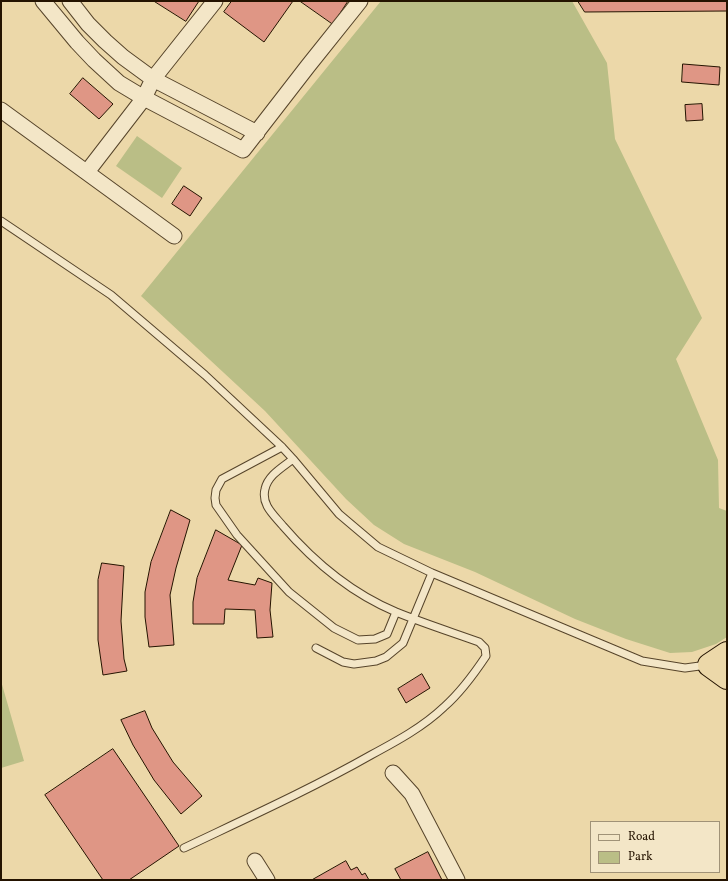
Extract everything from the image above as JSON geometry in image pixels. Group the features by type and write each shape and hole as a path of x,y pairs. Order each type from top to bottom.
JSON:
{"street":[{"path":"43,1 77,42 119,83 144,98 243,150 360,1"},
{"path":"88,172 144,98 153,79 215,1"},
{"path":"61,23 78,6 105,41 123,57 153,79 257,133"},
{"path":"1,110 174,236"},
{"path":"393,773 412,794 457,880"},
{"path":"255,861 267,880"}],"lane":[{"path":"1,221 111,295 206,375 282,447 339,514 378,547 432,573 642,661 685,668 721,665"},
{"path":"282,447 222,480 218,485 215,498 216,505 228,523 237,535 289,592 334,628 358,640 375,639 387,634 396,612"},
{"path":"184,848 343,771 415,730 445,707 474,674 486,656 485,648 479,642 396,612 360,593 326,570 296,542 266,506 264,495 266,485 269,480 293,459"},
{"path":"316,648 343,662 365,664 386,657 403,644 432,573"}],"green space":[{"path":"381,1 572,1 607,63 615,139 702,318 676,359 718,460 719,508 727,511 727,637 716,644 692,652 670,653 626,639 575,619 475,572 404,544 374,525 346,499 265,411 141,296"},
{"path":"137,136 182,168 162,198 116,166"},
{"path":"1,681 24,761 1,768"}],"building":[{"path":"154,1 199,1 186,21"},
{"path":"232,1 293,1 264,42 224,12"},
{"path":"300,1 348,1 333,24"},
{"path":"578,1 727,1 727,11 585,12"},
{"path":"683,64 720,67 719,85 682,82"},
{"path":"83,78 113,104 99,119 70,94"},
{"path":"702,104 703,120 686,121 685,105"},
{"path":"184,186 202,198 190,216 172,204"},
{"path":"171,510 190,520 170,595 174,645 149,647 145,617 145,592 151,562"},
{"path":"216,530 242,545 228,580 255,585 258,578 272,583 270,610 273,637 257,638 255,610 225,609 224,624 193,624 193,602 197,578"},
{"path":"102,563 124,566 121,621 124,659 127,671 103,675 98,640 98,580"},
{"path":"422,674 430,688 406,703 398,689"},
{"path":"145,711 152,728 173,762 202,796 181,814 154,780 133,745 121,720"},
{"path":"113,749 179,846 129,880 103,880 45,795"},
{"path":"428,852 442,880 401,880 395,869"},
{"path":"346,861 351,870 357,867 362,875 365,873 369,880 312,880"}]}
